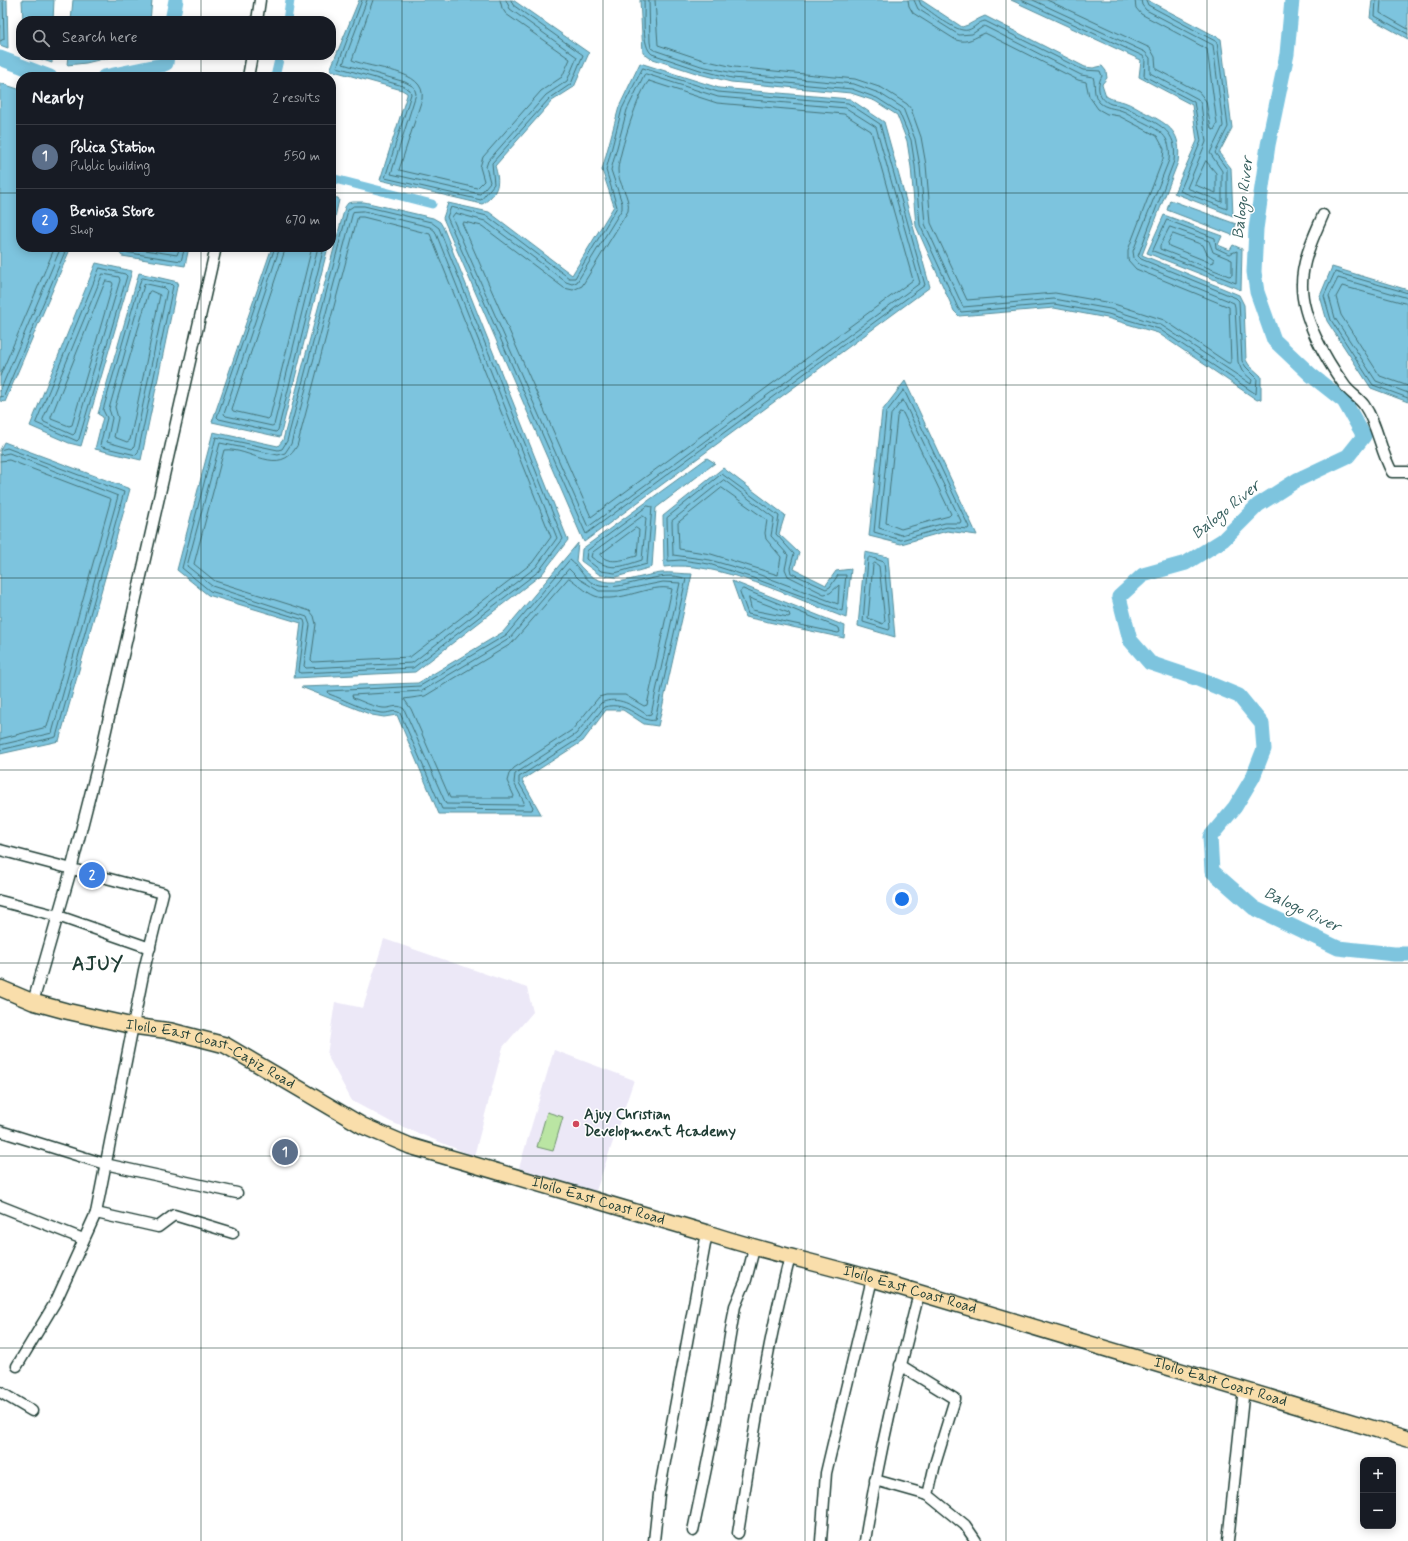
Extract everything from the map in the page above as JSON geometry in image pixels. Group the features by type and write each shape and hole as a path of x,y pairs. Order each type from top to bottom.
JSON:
{"main road":[{"name":"Iloilo East Coast-Capiz Road","path":"0,988 33,1002 133,1026 171,1031 225,1045 363,1126 410,1146"},
{"name":"Iloilo East Coast Road","path":"410,1146 707,1233 754,1249 872,1279 1244,1388 1408,1439"}],"street":[{"path":"258,16 260,0"},
{"path":"249,72 251,60"},
{"path":"1323,215 1308,253 1302,283 1304,307 1328,358 1342,382 1364,405 1379,436 1386,461 1392,472 1408,472"},
{"path":"33,1002 71,870 101,752 215,252"},
{"path":"0,850 71,870 163,893 133,1026 96,1213 56,1301 17,1366"},
{"path":"0,901 58,916 150,948"},
{"path":"0,1131 105,1164 237,1193"},
{"path":"0,1206 83,1240"},
{"path":"96,1213 158,1227 174,1215 233,1233"},
{"path":"654,1541 659,1494 707,1233"},
{"path":"693,1531 715,1425 735,1306 746,1280 754,1249"},
{"path":"738,1533 769,1350 790,1257"},
{"path":"821,1541 826,1473 872,1279"},
{"path":"865,1541 875,1480 900,1365 919,1293"},
{"path":"900,1365 955,1399 935,1464 928,1495"},
{"path":"1228,1541 1244,1388"},
{"path":"0,1392 32,1411"},
{"path":"875,1480 928,1495 965,1525 976,1541"}],"shaded area":[{"path":"384,939 527,988 533,1012 503,1047 474,1156 391,1122 352,1101 327,1055 335,1002 363,1008"},
{"name":"Ajuy Christian Development Academy","path":"554,1050 634,1080 596,1191 519,1168"}],"green space":[{"path":"547,1112 563,1117 553,1151 537,1147"}],"water":[{"path":"0,0 7,0 8,48 0,45"},
{"path":"22,0 54,0 53,16 23,16"},
{"path":"73,0 152,0 150,16 71,16"},
{"path":"359,0 513,0 589,53 574,87 552,101 495,166 498,177 497,186 493,195 482,204 380,180 407,93 402,90 330,70 334,60 336,60 336,56"},
{"path":"640,0 921,0 962,27 985,16 1085,67 1093,68 1102,66 1106,71 1107,78 1102,84 1106,96 1129,104 1168,126 1176,137 1178,144 1178,162 1142,255 1239,295 1244,305 1246,360 1249,365 1261,376 1261,399 1257,400 1158,333 1107,318 1054,308 959,316 954,311 916,226 911,167 907,141 897,115 875,101 851,93 731,82 699,74 650,58 643,53"},
{"path":"1011,0 1147,0 1221,39 1232,128 1219,153 1231,168 1233,216 1174,193 1197,141 1192,105 1139,77 1141,60"},
{"path":"1372,0 1408,0 1408,39 1370,18"},
{"path":"43,60 52,60 52,63"},
{"path":"68,60 98,60 86,63 67,65"},
{"path":"640,63 719,88 850,99 884,122 930,287 584,542 443,218 448,203 489,212 572,275 614,206 602,170 619,107"},
{"path":"0,83 16,88 16,252 69,252 5,402 0,401"},
{"path":"336,198 339,200 336,213"},
{"path":"1170,200 1236,224 1232,235 1167,210"},
{"path":"364,202 433,218 440,222 568,540 542,574 415,672 294,678 301,623 208,595 177,570 213,432 278,446 283,440 333,252 336,252 336,241 345,207 348,203"},
{"path":"1164,215 1222,236 1218,245 1230,250 1233,245 1242,249 1241,290 1147,253"},
{"path":"119,252 188,252 185,266 122,256"},
{"path":"270,252 327,252 280,437 212,422"},
{"path":"96,263 132,271 81,446 69,443 30,426"},
{"path":"1332,267 1408,290 1408,402 1371,388 1327,321 1320,296"},
{"path":"139,273 178,282 141,460 95,449 103,417 98,414"},
{"path":"905,381 977,535 947,531 901,544 869,536 882,411"},
{"path":"4,442 130,489 59,741 0,754 0,450"},
{"path":"707,458 715,463 656,508 652,567 616,577 600,575 581,561 582,549"},
{"path":"723,468 785,515 779,534 799,553 794,569 826,585 836,571 851,569 846,618 780,591 731,575 707,569 684,566 664,567 663,516"},
{"path":"578,543 576,561 586,572 595,578 605,581 625,581 661,573 692,574 658,726 644,724 623,710 606,710 583,741 522,780 541,814 439,814 397,715 384,717 372,715 301,687 418,683 503,632"},
{"path":"865,552 888,557 895,637 858,626"},
{"path":"732,581 845,626 844,638 745,617"}],"waterway":[{"path":"173,16 176,0"},
{"path":"288,16 290,0"},
{"name":"Balogo River","path":"1292,0 1287,54 1268,145 1256,229 1254,272 1257,292 1274,340 1311,375 1344,401 1364,436 1348,456 1297,480 1258,505 1223,540 1186,563 1143,575 1119,597 1130,640 1150,663 1198,679 1239,696 1262,724 1264,749 1253,777 1235,807 1210,837 1212,871 1254,908 1338,948 1408,954"},
{"path":"0,58 37,72"},
{"path":"128,72 162,65 166,63 166,60"},
{"path":"276,72 279,60"},
{"path":"336,179 432,204"}],"place":[{"name":"Beniosa Store","path":"92,875"},
{"name":"Ajuy Christian Development Academy","path":"576,1124"},
{"name":"Polica Station","path":"285,1152"}],"district":[{"name":"AJUY","path":"98,964"}]}
